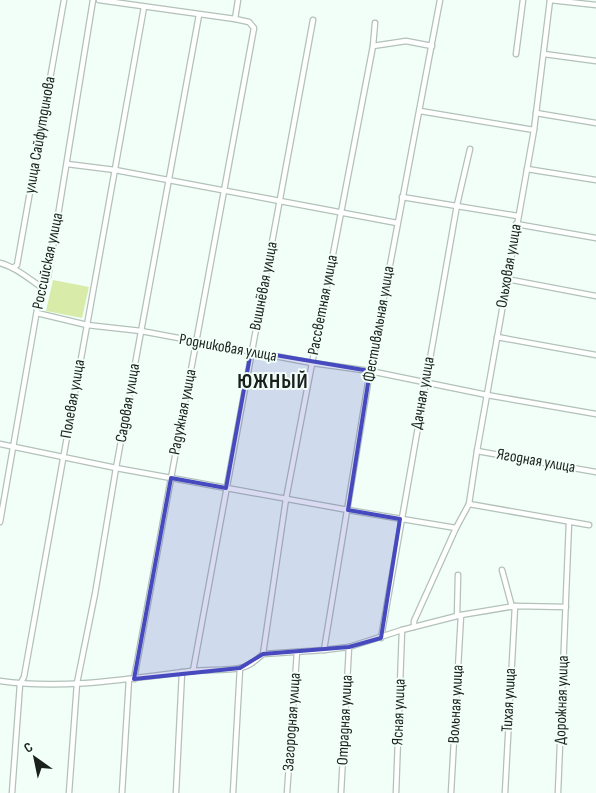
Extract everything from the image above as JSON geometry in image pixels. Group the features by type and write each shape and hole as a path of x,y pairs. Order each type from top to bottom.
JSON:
{"street":[{"name":"улица Сайфутдинова","path":"13,268 17,265 64,0"},
{"name":"Российская улица","path":"0,522 41,287 48,277 93,0"},
{"path":"99,0 235,19 238,0"},
{"name":"Фестивальная улица","path":"324,650 370,371 440,0"},
{"path":"516,54 523,0"},
{"path":"550,0 596,5"},
{"name":"Ольховая улица","path":"414,627 414,621 456,528 469,504 506,279 534,130 550,0"},
{"name":"Полевая улица","path":"12,793 20,684 24,677 144,7"},
{"name":"Садовая улица","path":"69,793 77,683 95,594 116,468 199,15"},
{"name":"Радужная улица","path":"122,793 132,679 254,28 249,22 235,19"},
{"name":"Вишнёвая улица","path":"193,671 313,20"},
{"name":"Рассветная улица","path":"262,654 286,499 373,46 375,23"},
{"path":"373,46 406,41 432,46"},
{"path":"544,54 596,61"},
{"path":"420,111 534,130"},
{"path":"536,114 596,123"},
{"name":"Дачная улица","path":"380,638 457,205 470,149"},
{"path":"67,164 115,170 397,223"},
{"path":"527,169 596,180"},
{"path":"402,197 518,216"},
{"path":"516,224 596,238"},
{"path":"0,263 13,268 41,287"},
{"path":"506,279 596,296"},
{"name":"Родниковая улица","path":"37,313 87,324 141,331 312,363 426,381 486,395 596,414"},
{"path":"497,337 596,355"},
{"path":"0,444 116,468 456,528"},
{"name":"Ягодная улица","path":"477,451 596,472"},
{"path":"469,504 588,525"},
{"name":"Дорожная улица","path":"558,793 568,522"},
{"name":"Тихая улица","path":"502,570 513,606 505,793"},
{"name":"Вольная улица","path":"451,793 459,615 458,575"},
{"path":"0,681 20,684 77,683 240,668 252,664 262,654 349,647 402,630 459,615 513,606 566,607"},
{"name":"Ясная улица","path":"396,793 402,630"},
{"name":"Отрадная улица","path":"342,793 349,647"},
{"name":"Загородная улица","path":"287,793 297,652"},
{"path":"233,793 240,668"},
{"path":"176,793 183,688 182,672"}],"highlighted area":[{"path":"251,351 370,371 348,510 400,519 381,638 349,647 263,654 240,668 134,679 171,478 226,488"}],"green space":[{"path":"53,280 89,287 82,318 46,311"}],"district":[{"name":"ЮЖНЫЙ","path":"273,381"}]}
